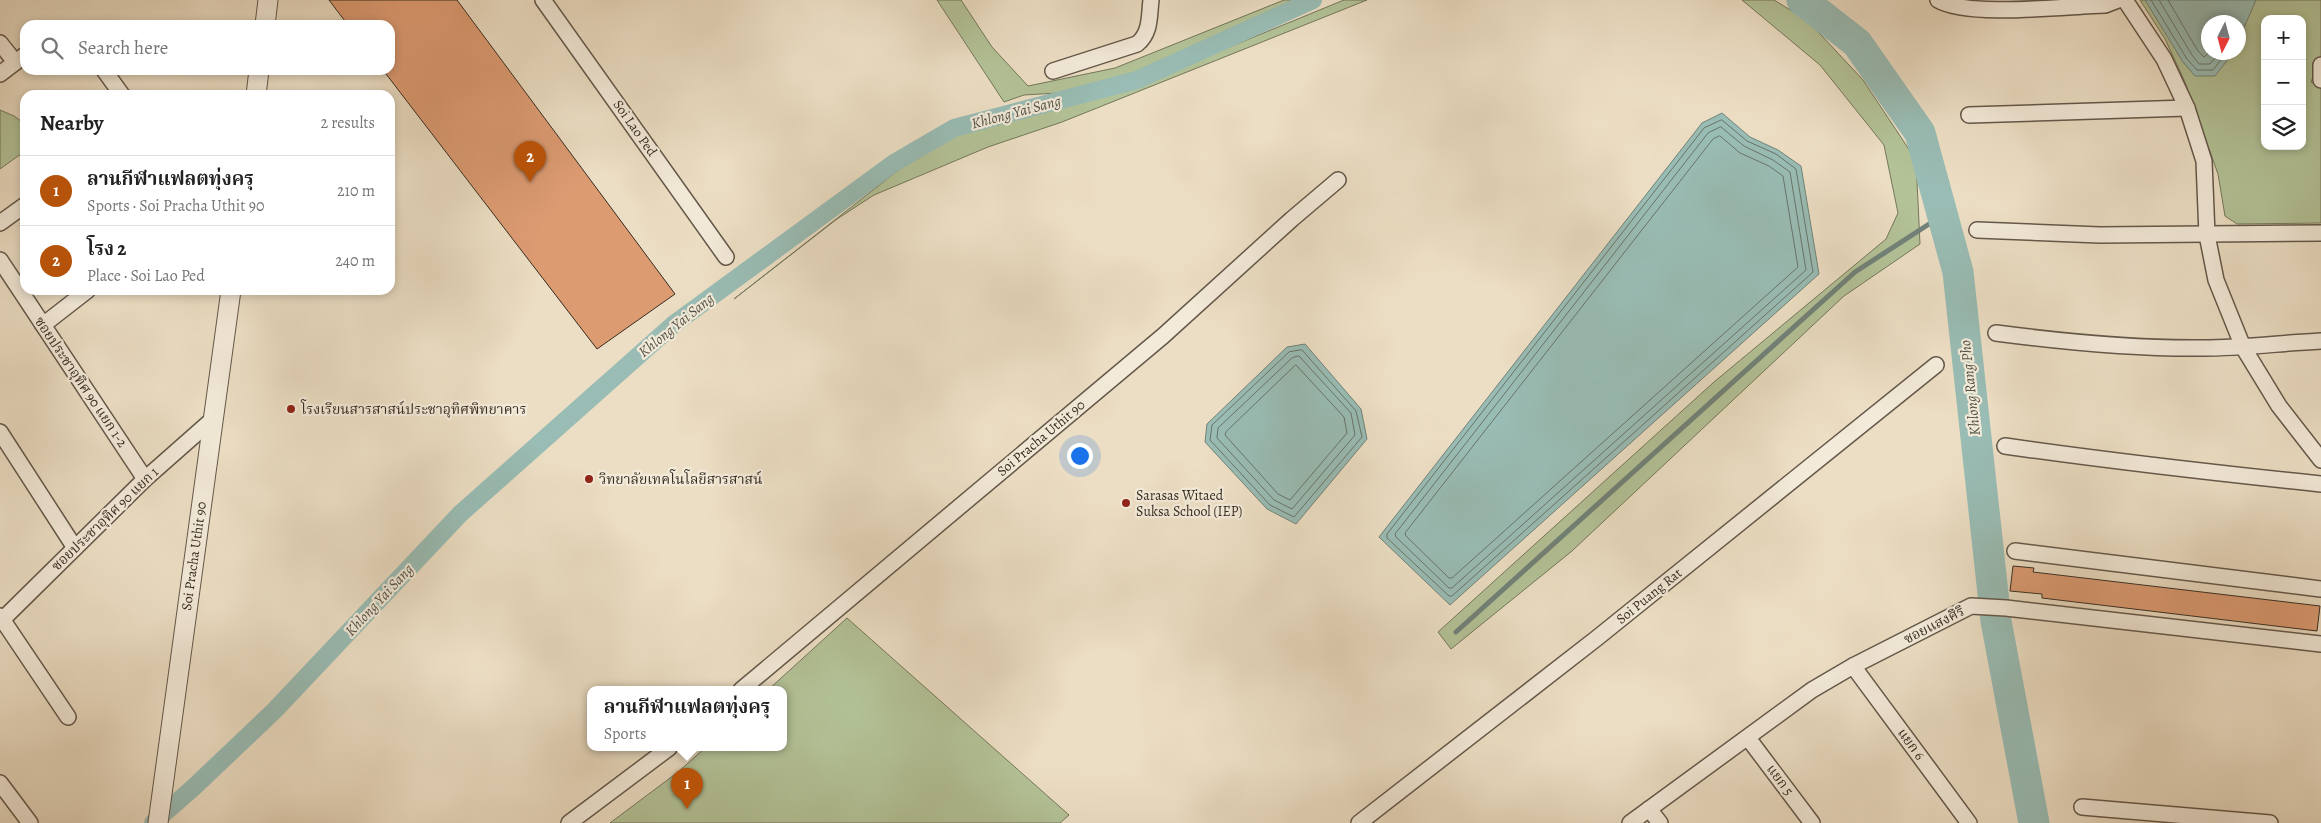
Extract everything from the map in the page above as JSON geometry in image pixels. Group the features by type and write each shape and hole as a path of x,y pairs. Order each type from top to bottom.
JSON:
{"street":[{"path":"266,20 268,0"},
{"name":"Soi Lao Ped","path":"543,0 726,257"},
{"path":"1053,71 1136,44 1144,38 1148,28 1151,0"},
{"path":"1938,0 1954,7 1989,9 2105,4 2118,0"},
{"path":"2125,0 2164,59 2186,108 2204,162 2207,235 2216,280 2243,347 2279,406 2321,460"},
{"path":"0,43 20,59 0,74"},
{"path":"2321,65 2321,80"},
{"path":"108,75 118,90"},
{"path":"257,90 258,75"},
{"path":"1969,115 2186,108"},
{"name":"Soi Pracha Uthit 90","path":"746,686 1163,336 1292,218 1338,180"},
{"path":"0,223 20,209"},
{"path":"1977,230 2100,235 2321,233"},
{"name":"ซอยประชาอุทิศ 90 แยก 1-2","path":"0,260 20,290"},
{"name":"ซอยประชาอุทิศ 90 แยก 1-2","path":"24,295 145,479"},
{"path":"43,324 81,295"},
{"name":"Soi Pracha Uthit 90","path":"158,823 230,295"},
{"path":"1996,334 2123,346 2243,347 2321,341"},
{"name":"Soi Puang Rat","path":"1360,823 1597,638 1936,365"},
{"name":"ซอยประชาอุทิศ 90 แยก 1","path":"1,620 145,479 213,419"},
{"path":"0,432 75,548"},
{"path":"2005,446 2122,464 2208,470 2321,484"},
{"path":"2015,551 2321,588"},
{"name":"ซอยแสงศิริ","path":"1630,823 1812,690 1853,666 1971,606 2006,608 2321,644"},
{"path":"1,620 68,717"},
{"name":"แยก 6","path":"1853,666 1969,823"},
{"name":"แยก 5","path":"1748,738 1812,823"},
{"path":"569,823 665,751"},
{"path":"0,783 30,823"},
{"path":"2082,807 2270,823"},
{"path":"1649,809 1660,823"}],"green space":[{"path":"937,0 961,0 992,47 1028,86 1115,68 1284,0 1308,0 1122,81 1058,93 1024,95 1004,102"},
{"path":"1344,0 1367,0 1062,122 988,147 874,195 837,219 734,299 928,147 959,134 1149,80"},
{"path":"1742,0 1774,0 1808,21 1863,80 1916,160 1920,244 1844,296 1572,551 1451,649 1438,632 1714,382 1886,239 1898,213 1884,145 1820,65"},
{"path":"2140,0 2321,0 2321,56 2311,82 2321,88 2321,223 2237,224 2225,216 2218,174 2185,82 2165,39"},
{"path":"0,110 20,120 20,155 0,169"},
{"path":"847,618 1069,815 1060,823 610,823 678,772 702,751 787,751 787,686 772,686"}],"water":[{"path":"2145,0 2256,0 2246,23 2246,15 2201,15 2201,60 2228,60 2215,76 2195,76 2183,62"},
{"path":"1722,113 1750,137 1778,150 1801,166 1819,274 1450,605 1379,537 1702,123"},
{"path":"1305,344 1361,409 1367,439 1296,524 1267,509 1205,442 1207,424 1287,347"}],"building":[{"path":"329,0 457,0 675,294 597,349 387,75 395,75 395,20 344,20"},
{"path":"2013,566 2034,568 2033,572 2320,606 2317,631 2042,598 2042,594 2010,591"}],"waterway":[{"name":"Khlong Yai Sang","path":"153,823 274,711 460,514 674,324 894,163 954,128 1137,80 1313,0"},
{"name":"Khlong Rang Pho","path":"1802,0 1857,43 1920,133 1958,272 1996,621 2034,823"},
{"path":"1456,632 1855,272 1943,215"}],"place":[{"name":"โรง 2","path":"530,182"},
{"name":"โรงเรียนสารสาสน์ประชาอุทิศพิทยาคาร","path":"291,409"},
{"name":"วิทยาลัยเทคโนโลยีสารสาสน์","path":"589,479"},
{"name":"Sarasas Witaed Suksa School (IEP)","path":"1126,503"},
{"name":"ลานกีฬาแฟลตทุ่งครุ","path":"687,809"}]}
